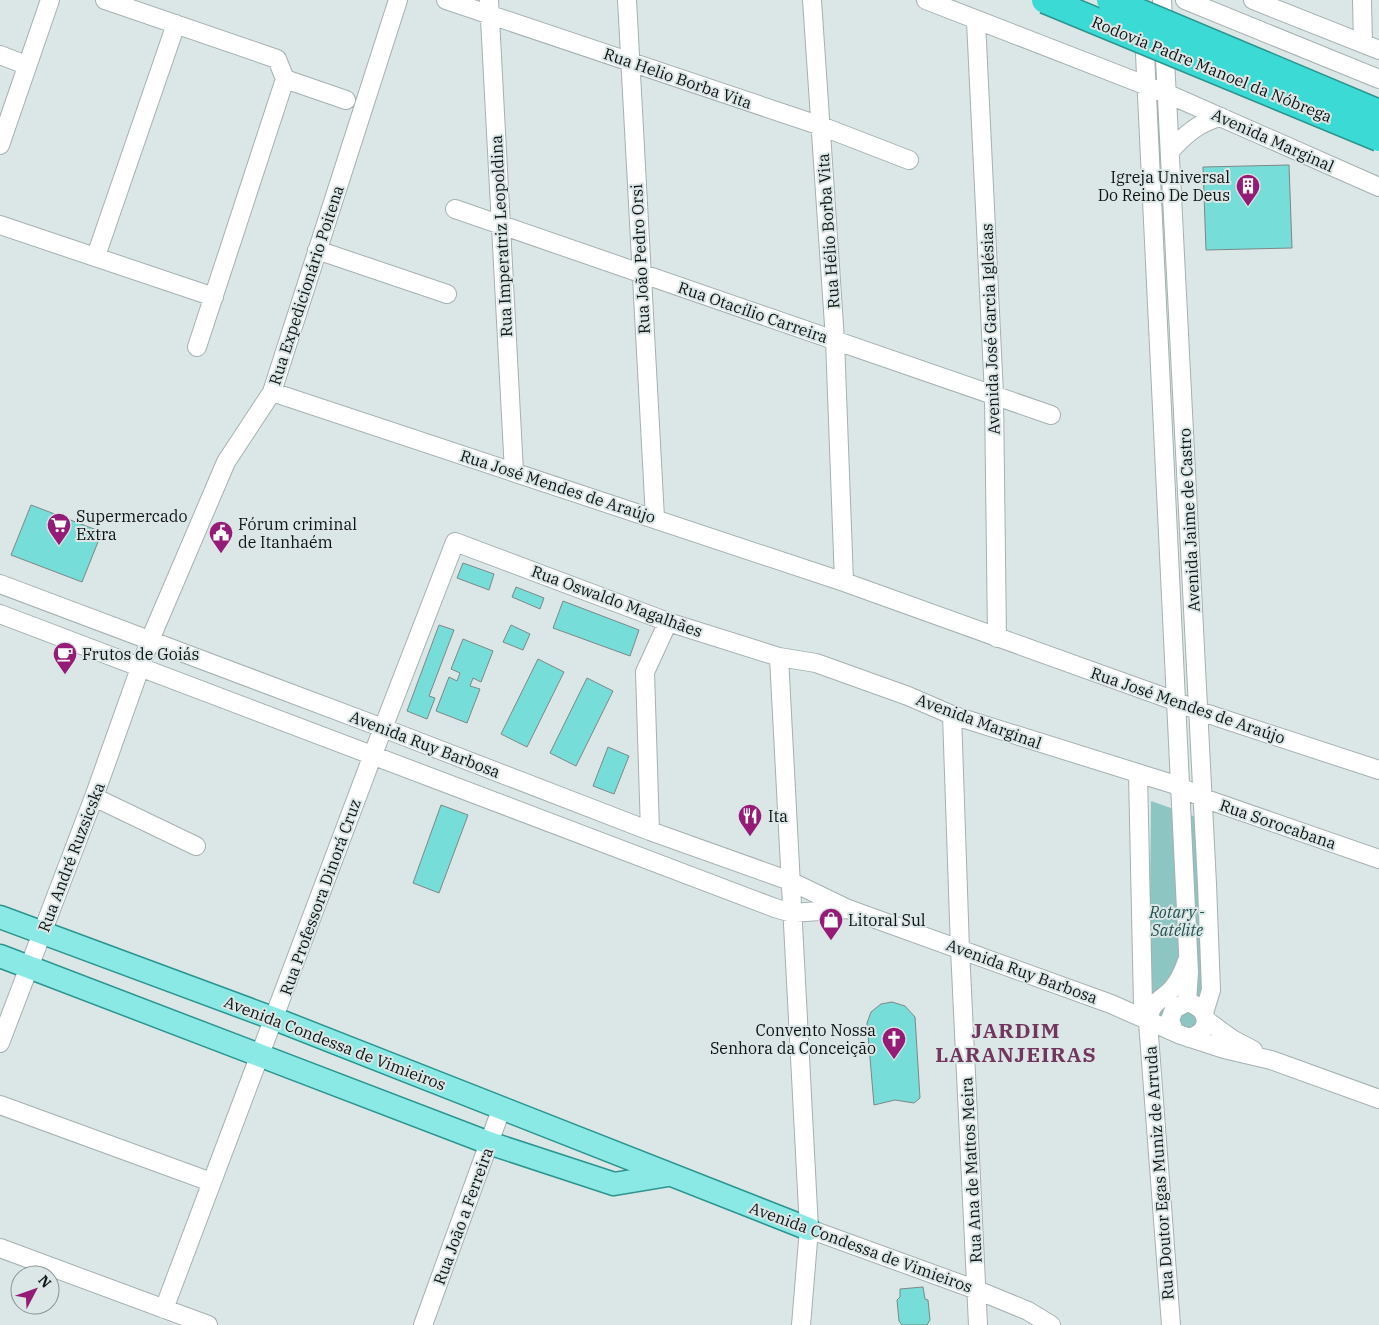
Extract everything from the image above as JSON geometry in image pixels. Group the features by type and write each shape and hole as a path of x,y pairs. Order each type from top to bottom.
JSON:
{"highway":[{"name":"Rodovia Padre Manoel da Nóbrega","path":"1045,0 1379,138"},
{"name":"Rodovia Padre Manoel da Nóbrega","path":"1110,0 1379,113"}],"main road":[{"name":"Avenida Condessa de Vimieiros","path":"0,917 275,1019 808,1229"},
{"path":"0,956 489,1143 614,1184 668,1175"}],"street":[{"path":"0,145 50,0"},
{"path":"105,0 277,59 284,79 214,297 196,347"},
{"name":"Rua Expedicionário Poitena","path":"141,670 150,640 226,462 272,392 398,0"},
{"name":"Rua Helio Borba Vita","path":"446,0 489,7 630,62 821,126 909,160"},
{"name":"Rua João Pedro Orsi","path":"627,0 640,273 655,518"},
{"name":"Rua Hélio Borba Vita","path":"812,0 835,340 844,582"},
{"name":"Avenida Marginal","path":"926,0 1168,94 1379,187"},
{"name":"Avenida Jaime de Castro","path":"1143,0 1187,962 1183,1004"},
{"name":"Avenida Jaime de Castro","path":"1162,0 1203,798 1211,990 1205,1016"},
{"path":"1253,0 1371,47"},
{"path":"1362,0 1371,47"},
{"path":"1164,26 1177,8 1187,1 1379,79"},
{"name":"Rua Imperatriz Leopoldina","path":"489,7 499,224 514,472"},
{"name":"Avenida José Garcia Iglésias","path":"976,20 994,395 997,638"},
{"path":"96,256 176,24"},
{"path":"0,55 26,65"},
{"path":"284,79 346,100"},
{"path":"1170,151 1193,128 1208,120 1221,117"},
{"name":"Rua Otacílio Carreira","path":"455,209 1051,415"},
{"path":"0,225 214,297"},
{"path":"317,250 447,294"},
{"name":"Rua José Mendes de Araújo","path":"272,392 844,582 1175,700 1199,711 1379,770"},
{"name":"Rua Oswaldo Magalhães","path":"455,542 668,622 779,657"},
{"name":"Rua Professora Dinorá Cruz","path":"164,1309 455,542"},
{"name":"Avenida Ruy Barbosa","path":"0,584 383,728 650,832 790,881 848,909 1111,1004 1148,1010 1182,1034 1224,1049 1271,1060 1379,1099"},
{"name":"Avenida Ruy Barbosa","path":"0,614 141,670 792,913 848,909"},
{"path":"650,832 646,672 668,622"},
{"path":"779,657 808,1229 801,1325"},
{"name":"Avenida Marginal","path":"779,657 816,663 908,696 952,715 1179,786"},
{"path":"1173,666 1196,666"},
{"name":"Rua André Ruzsicska","path":"0,1044 141,670"},
{"name":"Rua Ana de Mattos Meira","path":"952,715 960,948 978,1325"},
{"name":"Rua Doutor Egas Muniz de Arruda","path":"1138,774 1148,1010 1171,1325"},
{"name":"Rua Sorocabana","path":"1179,786 1203,798 1379,859"},
{"path":"94,797 196,846"},
{"path":"1148,1010 1171,990 1184,972 1187,962"},
{"name":"Avenida Ruy Barbosa","path":"1148,1010 1168,1002 1197,1005 1205,1016 1232,1039 1271,1060"},
{"path":"1183,1004 1171,1014 1172,1026 1182,1034 1197,1035 1203,1029 1205,1016"},
{"path":"0,1105 211,1182"},
{"name":"Rua João a Ferreira","path":"423,1325 502,1107"},
{"name":"Avenida Condessa de Vimieiros","path":"808,1229 977,1290 1028,1312 1051,1325"},
{"path":"0,1248 208,1325"}],"green space":[{"name":"Rotary - Satélite","path":"1151,801 1199,818 1204,987 1198,1024 1187,1029 1161,1017 1149,998"}],"building":[{"name":"Igreja Universal Do Reino De Deus","path":"1289,165 1292,248 1206,250 1203,167"},
{"path":"31,505 102,532 82,582 11,555"},
{"path":"463,563 494,574 489,590 457,578"},
{"path":"516,587 544,598 540,609 512,597"},
{"path":"563,601 639,630 630,656 553,628"},
{"path":"439,625 454,630 429,696 435,698 427,719 407,711"},
{"path":"511,625 530,634 523,650 503,642"},
{"path":"463,639 493,651 481,682 473,678 470,686 480,689 467,723 436,711 449,677 457,681 460,673 451,669"},
{"path":"538,659 564,672 527,747 501,734"},
{"path":"587,678 613,691 576,766 550,753"},
{"path":"608,747 629,756 614,794 593,786"},
{"path":"441,805 468,815 439,893 413,883"},
{"name":"Convento Nossa Senhora da Conceição","path":"892,1002 905,1006 915,1017 920,1098 914,1103 895,1100 874,1105 867,1023 871,1012 881,1004"},
{"path":"923,1287 925,1299 928,1300 930,1320 927,1325 902,1325 899,1321 897,1300 900,1297 900,1289"}],"place":[{"name":"Igreja Universal Do Reino De Deus","path":"1248,207"},
{"name":"Supermercado Extra","path":"59,546"},
{"name":"Fórum criminal de Itanhaém","path":"221,554"},
{"name":"Frutos de Goiás","path":"65,675"},
{"name":"Ita","path":"750,837"},
{"name":"Litoral Sul","path":"831,941"},
{"name":"Convento Nossa Senhora da Conceição","path":"894,1060"}],"district":[{"name":"JARDIM LARANJEIRAS","path":"1016,1042"}]}
